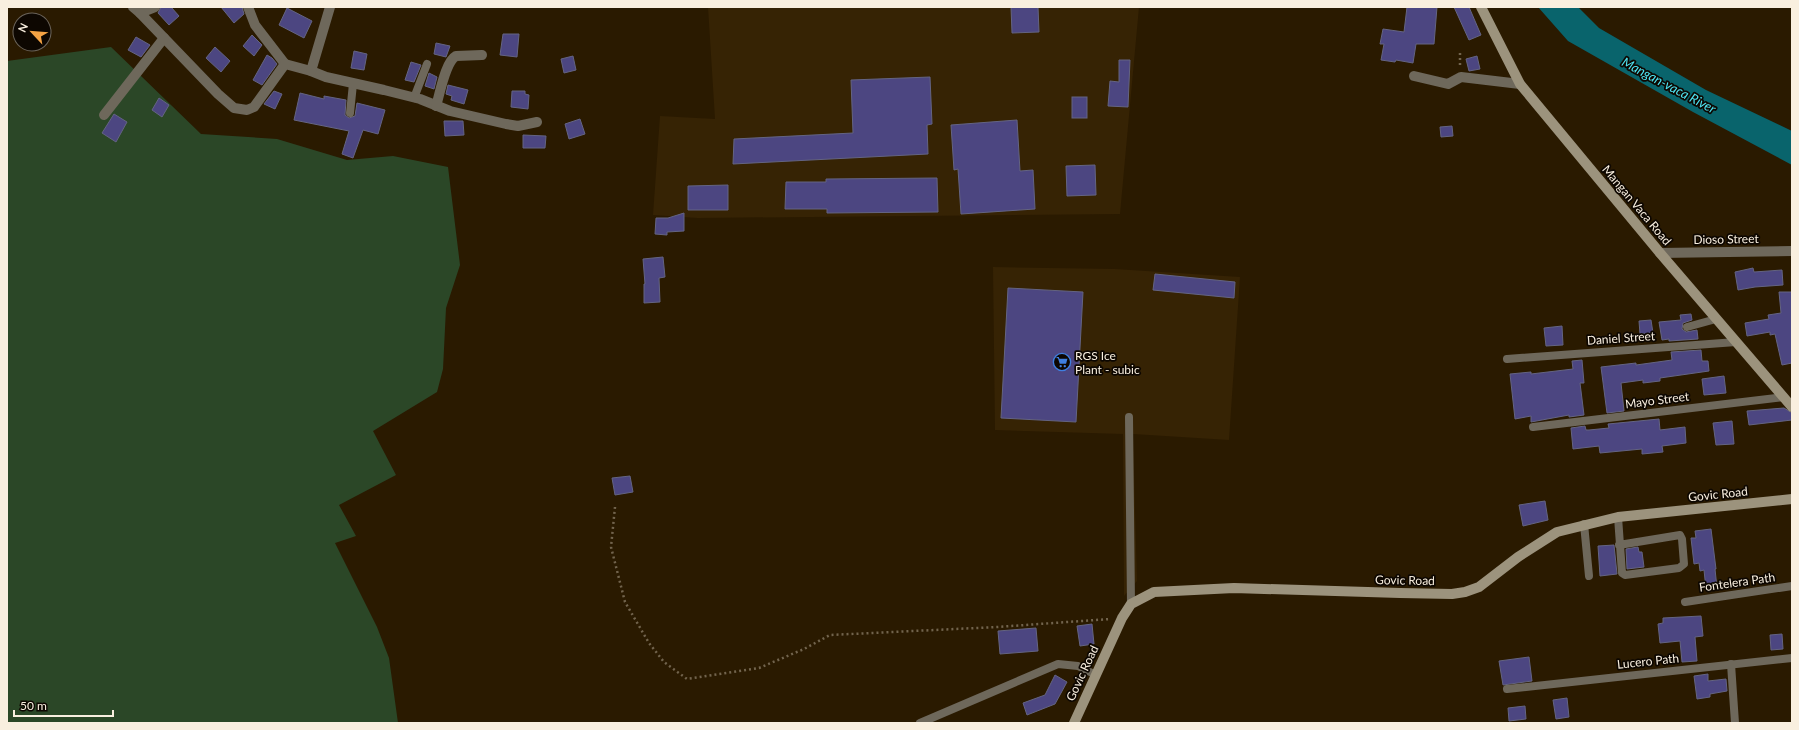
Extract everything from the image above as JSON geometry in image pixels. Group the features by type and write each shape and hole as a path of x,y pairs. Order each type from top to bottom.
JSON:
{"main road":[{"name":"Mangan Vaca Road","path":"1481,7 1520,84 1660,253 1792,407"},
{"name":"Govic Road","path":"1074,723 1122,618 1131,604 1154,592 1234,588 1452,594 1465,592 1479,587 1518,557 1557,532 1584,524 1618,517 1792,499"}],"street":[{"path":"136,10 155,7"},
{"path":"248,7 255,25 285,64 311,71 326,78 384,90 414,98 450,111 506,124 518,126 537,122"},
{"path":"311,71 330,7"},
{"path":"136,10 218,94 234,108 247,110 254,106 285,64"},
{"path":"104,115 164,38"},
{"path":"436,106 447,68 452,58 456,56 482,55"},
{"path":"1414,76 1448,84 1461,78 1520,84"},
{"name":"Dioso Street","path":"1660,253 1792,251"}],"lane":[{"path":"414,98 427,64"},
{"path":"350,113 352,84"},
{"path":"1687,327 1716,319"},
{"name":"Daniel Street","path":"1507,359 1736,342"},
{"name":"Mayo Street","path":"1533,427 1784,397"},
{"path":"1129,417 1131,604"},
{"path":"1618,517 1619,545 1621,570 1625,575 1679,568 1684,564 1682,539 1680,535 1619,545"},
{"path":"1584,524 1589,576"},
{"name":"Fontelera Path","path":"1685,602 1792,586"},
{"name":"Lucero Path","path":"1507,689 1792,658"},
{"path":"920,723 1058,664 1078,666 1096,675"},
{"path":"1731,664 1735,723"}],"path":[{"path":"615,507 611,547 625,602 648,644 664,662 687,679 759,668 804,649 830,635 997,627 1122,618"}],"shaded area":[{"path":"708,7 1139,7 1120,214 698,218 653,215 660,116 715,119"},
{"path":"993,267 1115,269 1240,277 1229,440 1133,434 1137,581 1124,596 1123,434 995,430"}],"green space":[{"path":"111,47 201,134 277,139 347,160 393,156 448,167 460,265 446,308 443,369 437,392 373,431 396,475 339,505 356,536 335,543 377,627 389,658 398,723 7,723 7,61"}],"water":[{"name":"Mangan-vaca River","path":"1538,7 1578,7 1599,28 1706,90 1792,131 1792,165 1693,112 1568,41"}],"building":[{"path":"161,7 171,7 179,16 169,25 158,13"},
{"path":"221,7 242,7 244,14 234,23"},
{"path":"1011,7 1038,7 1039,32 1012,33"},
{"path":"1407,7 1437,7 1434,44 1416,44 1413,63 1396,60 1395,62 1381,60 1384,44 1380,44 1383,29 1404,32"},
{"path":"1454,7 1469,7 1481,35 1469,40"},
{"path":"287,8 312,21 304,38 279,25"},
{"path":"503,34 519,34 517,57 500,55"},
{"path":"252,35 262,45 254,56 243,46"},
{"path":"136,37 150,45 141,57 128,50"},
{"path":"436,43 450,46 446,57 434,54"},
{"path":"215,47 230,61 221,72 206,58"},
{"path":"354,51 367,54 364,70 351,68"},
{"path":"267,55 277,64 262,85 253,80"},
{"path":"573,56 576,70 564,73 561,59"},
{"path":"1477,56 1480,69 1469,71 1466,59"},
{"path":"1119,60 1130,60 1128,107 1108,106 1110,81 1119,82"},
{"path":"411,62 421,65 414,82 405,80"},
{"path":"429,73 437,77 434,89 425,86"},
{"path":"930,77 932,124 927,125 928,154 733,164 734,139 853,133 851,80"},
{"path":"448,85 468,90 464,104 451,100 452,96 446,94"},
{"path":"274,91 282,94 275,109 264,104"},
{"path":"512,91 525,91 525,94 529,95 528,109 511,107"},
{"path":"300,93 324,99 324,96 346,100 345,115 349,118 355,116 357,103 385,110 378,134 363,130 353,158 342,154 349,131 294,120"},
{"path":"1072,97 1087,97 1087,118 1072,118"},
{"path":"159,98 169,105 162,117 152,110"},
{"path":"114,114 127,122 116,142 102,133"},
{"path":"580,119 585,134 569,139 565,124"},
{"path":"1017,120 1020,171 1033,170 1035,209 961,214 958,169 954,170 951,125"},
{"path":"444,121 463,121 464,135 445,136"},
{"path":"1452,126 1453,136 1441,137 1440,127"},
{"path":"523,135 546,136 545,148 523,148"},
{"path":"1095,165 1096,195 1067,196 1066,166"},
{"path":"937,178 938,212 827,213 827,209 785,209 786,182 826,182 826,179"},
{"path":"728,185 728,210 688,210 688,186"},
{"path":"684,213 684,231 667,232 667,235 655,234 656,218 668,218"},
{"path":"663,257 665,277 659,278 660,302 644,303 645,284 643,259"},
{"path":"1753,268 1754,272 1782,270 1783,285 1738,290 1735,272"},
{"path":"1155,274 1235,282 1234,298 1153,290"},
{"path":"1008,288 1083,292 1076,422 1001,418"},
{"path":"1779,292 1792,292 1792,363 1782,365 1775,334 1770,335 1770,332 1747,336 1745,323 1769,319 1768,315 1781,313"},
{"path":"1691,314 1692,320 1683,323 1682,329 1686,332 1697,330 1698,339 1662,340 1659,322 1681,320 1680,315"},
{"path":"1651,320 1653,333 1640,334 1639,321"},
{"path":"1562,326 1563,345 1546,346 1544,328"},
{"path":"1701,350 1702,361 1708,361 1709,371 1660,378 1660,381 1643,383 1643,380 1621,383 1624,411 1607,413 1601,367 1636,363 1636,365 1672,360 1671,352"},
{"path":"1582,360 1584,383 1580,383 1584,415 1569,417 1569,415 1531,422 1531,416 1515,419 1510,374 1531,372 1531,374 1573,369 1572,361"},
{"path":"1724,376 1726,393 1704,395 1702,379"},
{"path":"1784,408 1792,413 1792,420 1749,425 1747,411"},
{"path":"1659,419 1660,430 1685,427 1686,443 1662,446 1663,452 1642,454 1642,449 1600,453 1599,446 1573,449 1571,428 1585,426 1586,430 1589,430 1609,428 1608,424"},
{"path":"1732,421 1734,444 1716,445 1713,423"},
{"path":"630,476 633,492 615,495 612,478"},
{"path":"1545,501 1548,520 1523,526 1519,505"},
{"path":"1711,529 1717,588 1706,589 1704,570 1700,571 1699,563 1694,564 1691,538 1696,538 1695,531"},
{"path":"1614,545 1617,574 1600,576 1598,546"},
{"path":"1638,547 1639,552 1642,552 1644,567 1627,569 1626,549"},
{"path":"1701,616 1703,636 1695,637 1697,661 1682,662 1680,641 1660,643 1658,624 1663,623 1663,618"},
{"path":"1092,624 1094,644 1080,646 1077,626"},
{"path":"1036,628 1038,651 1000,654 998,631"},
{"path":"1782,634 1783,649 1771,650 1770,635"},
{"path":"1529,657 1532,681 1503,685 1499,661"},
{"path":"1708,674 1708,681 1726,679 1727,691 1710,694 1710,697 1697,699 1694,676"},
{"path":"1055,675 1067,682 1055,704 1027,715 1023,703 1045,695"},
{"path":"1567,698 1569,717 1556,719 1553,700"},
{"path":"1525,706 1526,719 1509,721 1508,708"}],"place":[{"name":"RGS Ice Plant - subic","path":"1062,362"}]}
